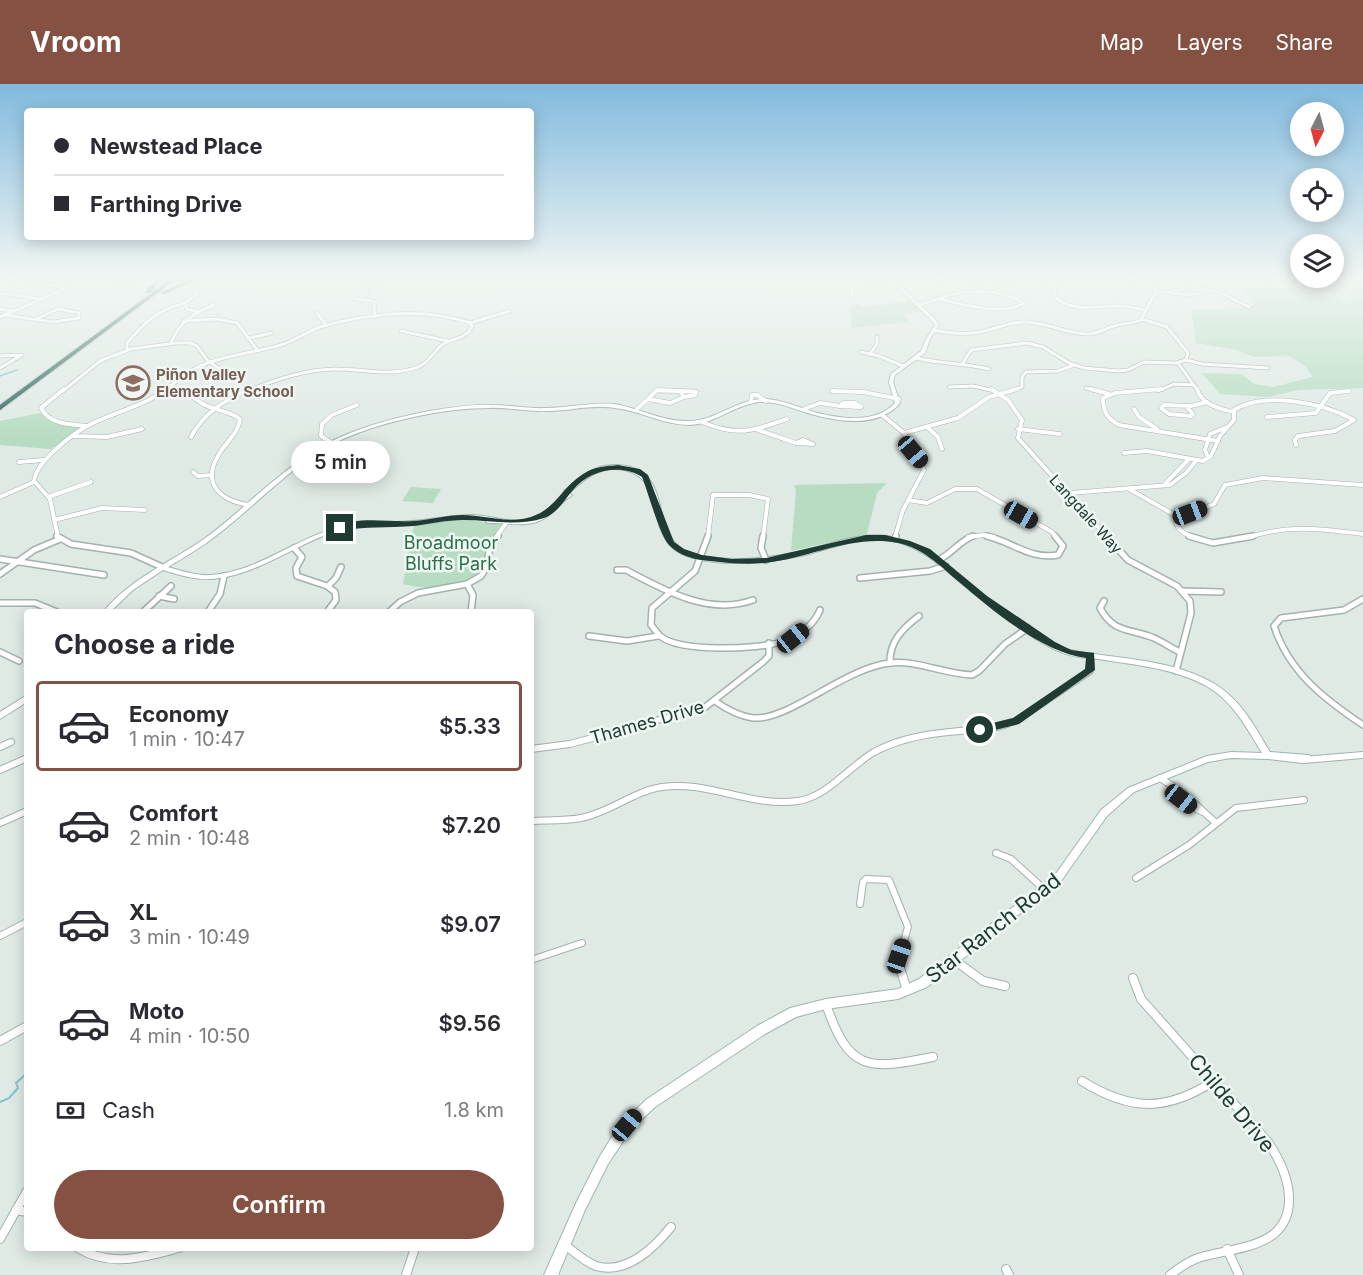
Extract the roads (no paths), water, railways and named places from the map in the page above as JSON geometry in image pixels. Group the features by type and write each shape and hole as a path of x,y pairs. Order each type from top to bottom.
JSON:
{"highway":[{"path":"0,402 98,332"},
{"path":"0,408 100,332"}],"street":[{"path":"127,350 127,343 137,332"},
{"path":"171,343 176,332"},
{"path":"245,332 258,351"},
{"path":"312,332 290,342 209,362 189,372 169,389 151,400 104,417 73,436 44,460 34,473 34,482 48,497 56,534 60,539 70,544 131,553 188,576 224,576 254,568 316,536 347,526 400,525 461,517 507,522 531,521 555,508 586,475 605,468 625,468 642,473 649,481 670,543 681,551 701,558 732,561 766,560 866,538 895,539 918,546 937,558 984,598 1065,651 1176,671 1209,684 1236,705 1268,756 1304,760 1338,759 1363,755"},
{"path":"404,332 448,341"},
{"path":"191,437 201,420 253,389 302,373 340,369 388,373 411,369 430,361 439,347 448,341 469,332"},
{"path":"899,399 892,386 891,378 925,350 933,332"},
{"path":"941,332 980,332"},
{"path":"1067,332 1090,334 1103,332"},
{"path":"1171,332 1188,353 1186,360"},
{"path":"249,338 272,333"},
{"path":"870,354 877,344 877,337"},
{"path":"87,426 56,421 45,415 41,408 100,361 127,350 171,343 195,345 209,362 221,370"},
{"path":"963,363 971,350 1022,343 1043,347 1074,365 1084,368 1118,371 1128,370 1144,362 1178,363 1186,360 1202,364 1268,368"},
{"path":"861,352 903,366"},
{"path":"0,356 22,356 0,368"},
{"path":"916,358 935,363 963,363 990,369"},
{"path":"1178,363 1194,385 1200,398 1233,411"},
{"path":"904,432 958,418 984,400 1022,387 1022,377 1026,372 1058,371 1074,365"},
{"path":"1086,388 1109,394 1158,391 1174,384 1194,385"},
{"path":"949,387 981,387 1002,394"},
{"path":"169,389 187,392 201,404 234,413 239,417 241,423 217,455 212,475 216,491 221,497 249,505"},
{"path":"637,410 648,399 657,390 696,392 695,395 670,403 648,399"},
{"path":"680,391 684,397"},
{"path":"832,391 863,392 899,399"},
{"path":"1267,417 1311,415 1321,408 1330,393 1349,391"},
{"name":"Langdale Way","path":"1002,394 1009,399 1022,420 1018,429 1018,438 1032,458 1070,493 1128,560 1163,577 1182,591"},
{"path":"1109,394 1102,398 1102,407 1111,420 1124,426 1157,429 1218,441"},
{"path":"109,609 124,593 207,540 296,466 332,443 398,421 473,407 545,410 596,405 637,410 670,422 702,422 751,402 766,400 783,402 830,416 867,417 882,415 894,408 899,399"},
{"path":"1233,411 1242,405 1285,401 1302,402 1363,422"},
{"path":"804,409 820,403 849,407 861,407 850,402 840,405"},
{"path":"1186,406 1191,416 1169,414 1161,408 1167,405 1186,406 1206,402"},
{"path":"332,443 321,436 322,423 357,405"},
{"path":"1134,409 1139,417 1157,429"},
{"path":"1124,453 1146,451 1203,461 1211,456 1218,441 1234,420 1233,411"},
{"path":"882,415 904,432 909,446 921,461 924,470 908,500 895,539"},
{"path":"702,422 718,429 743,432 758,430 787,419"},
{"path":"1296,445 1295,440 1298,436 1336,432 1346,428 1354,420"},
{"path":"927,427 938,437 942,449"},
{"path":"1208,457 1205,450 1212,432 1227,427"},
{"path":"73,436 107,437 142,429"},
{"path":"1018,429 1060,434"},
{"path":"758,430 796,442"},
{"path":"1165,484 1188,459"},
{"path":"19,462 44,460"},
{"path":"1070,493 1175,482 1196,461"},
{"path":"1181,465 1188,468"},
{"path":"193,472 198,476 212,475"},
{"path":"1363,484 1249,479 1225,485 1214,504 1180,518 1176,522 1179,530 1190,538 1208,543 1241,540 1262,532 1305,527 1363,534"},
{"path":"0,497 34,482"},
{"path":"48,497 91,482"},
{"path":"1127,487 1180,518"},
{"path":"908,500 933,502 955,489 978,489 1052,532 1063,546 1058,555 1043,557 1026,553 1002,541 987,538 965,540 953,550 953,553 937,558"},
{"path":"658,636 651,623 650,615 656,603 693,573 701,558 708,540 713,495 735,494 768,499 761,548 766,560"},
{"path":"54,520 102,508 145,510"},
{"path":"392,609 400,602 418,593 467,584 484,572 489,547 507,522"},
{"path":"0,574 34,550 60,539"},
{"path":"294,548 302,557 296,568 297,576 305,582 328,586 336,596 330,609"},
{"path":"0,558 65,566 104,575"},
{"path":"860,578 930,571 946,566"},
{"path":"328,586 336,578 341,567"},
{"path":"617,570 626,570 690,602 746,603 753,600"},
{"path":"210,609 220,594 224,576"},
{"path":"467,584 473,595 471,609"},
{"path":"146,609 171,586"},
{"path":"1182,591 1221,592"},
{"path":"1176,671 1191,607 1182,591"},
{"path":"159,596 174,599"},
{"path":"1363,599 1344,610 1281,618 1274,626 1288,661 1324,697 1363,725"},
{"path":"1104,601 1100,608 1111,623 1128,632 1150,636 1180,652"},
{"path":"0,603 35,603 50,609"},
{"path":"589,636 627,641 658,636 678,645 694,646 769,643 793,638 818,617 820,610"},
{"path":"890,663 888,653 891,647 912,621 919,616"},
{"path":"715,701 737,715 763,718 777,714 871,666 903,663 972,675 1005,644 1028,628"},
{"name":"Thames Drive","path":"534,749 570,744 704,708 769,656 769,643"},
{"path":"0,652 20,661"},
{"path":"534,821 582,818 661,787 694,787 783,802 811,797 872,753 894,742 911,737 994,728 1016,721 1090,670 1091,656"},
{"path":"0,716 24,700"},
{"path":"0,747 11,742"},
{"name":"Star Ranch Road","path":"551,1275 605,1157 635,1116 777,1020 794,1012 826,1004 908,991 923,983 1045,890 1064,872 1111,806 1131,790 1220,756 1268,756"},
{"path":"0,770 24,759"},
{"path":"1160,778 1174,789 1181,799 1216,823"},
{"path":"1136,878 1189,845 1225,814 1241,807 1304,800"},
{"path":"0,824 24,812"},
{"path":"996,853 1011,859 1045,890"},
{"path":"860,904 863,882 866,879 885,878 889,880 908,927 898,962 908,991"},
{"path":"0,936 24,924"},
{"path":"534,959 582,944"},
{"path":"955,959 983,982 1005,986"},
{"name":"Childe Drive","path":"1133,978 1141,999 1274,1149 1283,1168 1288,1189 1288,1210 1280,1229 1264,1241 1227,1249 1182,1264 1170,1275"},
{"path":"826,1004 832,1027 841,1044 865,1062 883,1067 933,1057"},
{"path":"0,1041 24,1028"},
{"path":"1082,1081 1100,1094 1111,1098 1136,1104 1160,1105 1189,1098 1214,1081"},
{"path":"0,1239 24,1196"},
{"path":"16,1210 24,1211"},
{"path":"565,1245 597,1267 616,1271 635,1265 644,1259 671,1227"},
{"path":"1227,1249 1239,1275"},
{"path":"84,1251 98,1258 118,1260 139,1258 167,1251"},
{"path":"406,1275 414,1251"}],"waterway":[{"path":"0,376 17,370"},
{"path":"0,1102 9,1098 18,1088 16,1083 24,1076"}],"place":[{"name":"Piñon Valley Elementary School","path":"133,383"}],"park label":[{"name":"Broadmoor Bluffs Park","path":"451,552"}]}
